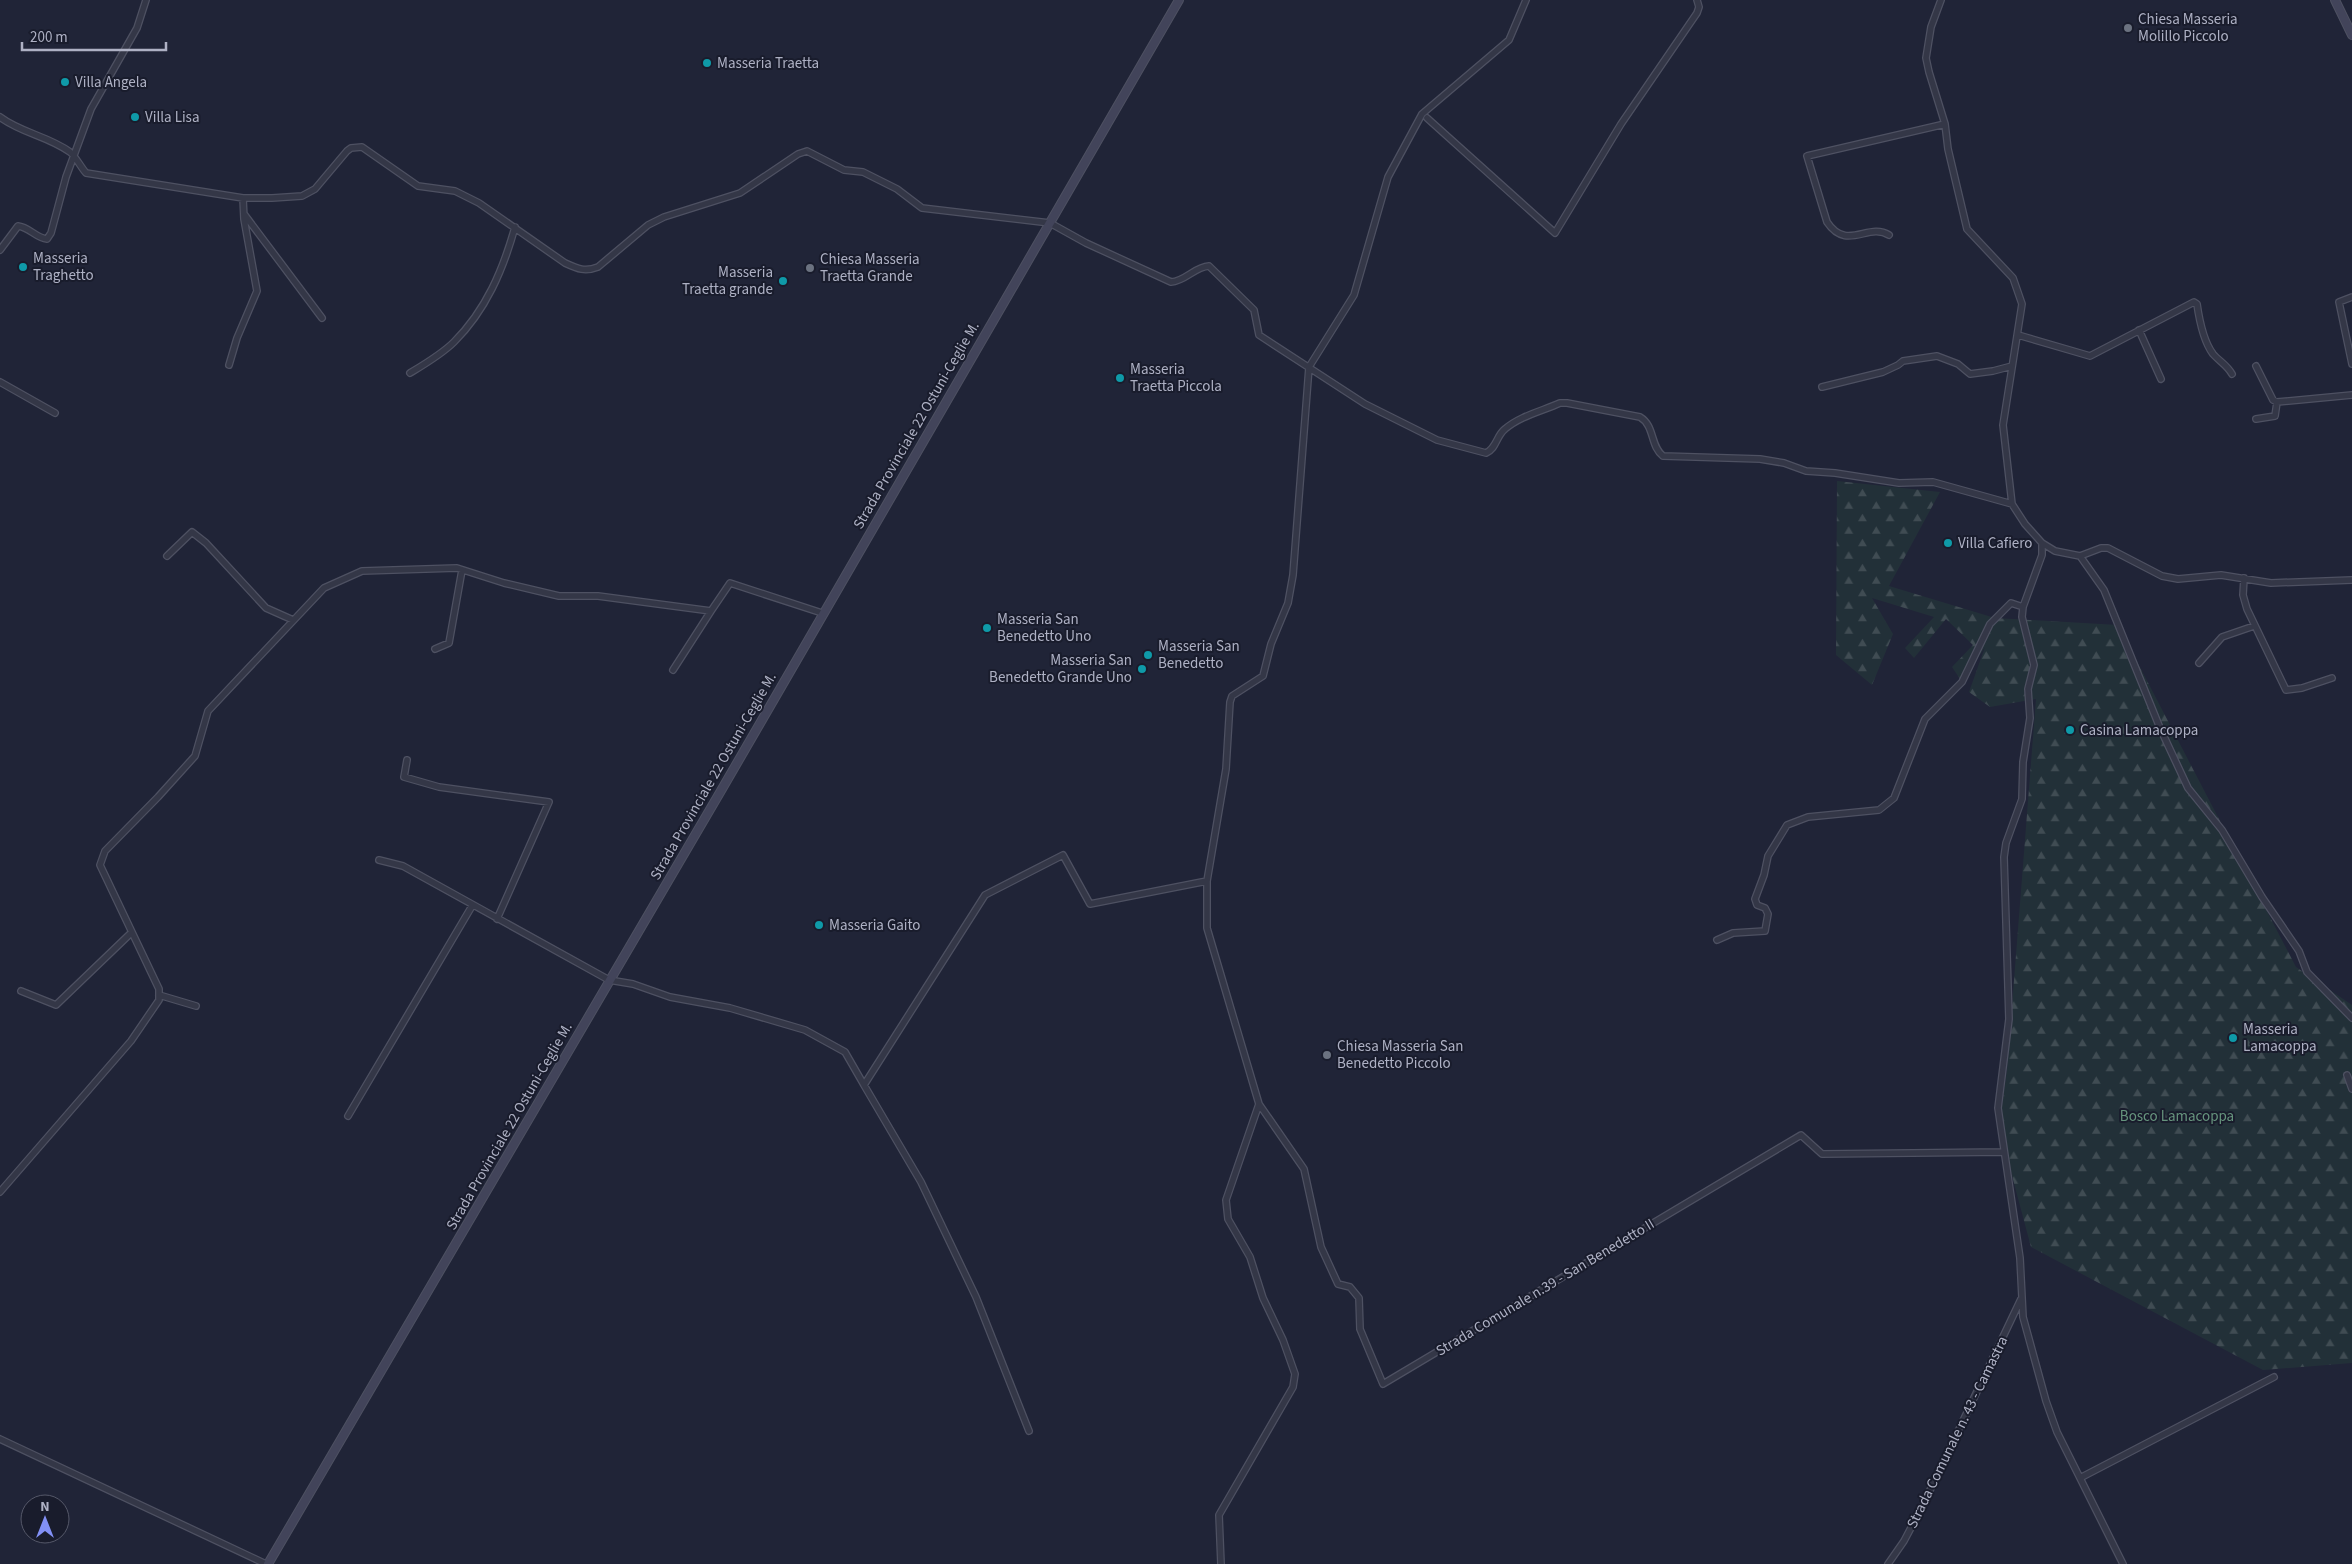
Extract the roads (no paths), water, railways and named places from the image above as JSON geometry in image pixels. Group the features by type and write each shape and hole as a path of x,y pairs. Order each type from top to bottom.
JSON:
{"main road":[{"name":"Strada Provinciale 22 Ostuni-Ceglie M.","path":"267,1564 1180,0"},
{"path":"2334,0 2352,35"}],"street":[{"path":"0,250 18,226 47,239 51,233 74,155 97,95 137,28 146,0"},
{"path":"1221,1564 1219,1515 1293,1386 1295,1374 1283,1340 1262,1298 1250,1258 1228,1219 1226,1200 1259,1104 1207,928 1207,881 1226,769 1230,702 1232,696 1258,680 1266,670 1271,644 1288,603 1293,575 1310,367 1354,295 1388,177 1422,114 1509,40 1526,0"},
{"path":"1427,118 1555,233 1621,124 1697,14 1699,7 1697,0"},
{"path":"1941,0 1931,27 1926,58 1945,124 1948,149 1967,229 2013,278 2022,304 2003,425 2012,504 2025,524 2042,543 2055,551 2080,556 2101,548 2108,548 2162,576 2178,579 2221,575 2271,583 2352,580"},
{"path":"0,117 10,124 46,137 74,155 78,165 86,173 243,198 302,196 315,189 347,151 351,148 362,147 418,186 456,191 479,202 566,263 579,270 589,270 598,267 648,225 664,217 740,193 798,154 807,151 844,170 863,172 897,189 922,208 1050,223 1086,243 1171,282 1180,281 1202,267 1209,266 1254,310 1259,335 1365,404 1437,440 1486,453 1493,450 1503,430 1514,422 1560,403 1567,403 1640,417 1648,424 1658,452 1663,456 1760,459 1784,463 1806,471 1835,472 1899,483 1933,482 2012,504"},
{"path":"1889,235 1883,232 1844,237 1833,230 1827,222 1807,156 1945,124"},
{"path":"229,365 237,338 257,291 243,198"},
{"path":"244,214 322,318"},
{"path":"410,373 453,343 475,318 498,280 515,227"},
{"path":"2352,297 2339,302 2352,364"},
{"path":"2018,336 2090,356 2194,302 2197,304 2210,348 2232,374"},
{"path":"2139,330 2161,379"},
{"path":"1822,387 1883,372 1898,366 1903,361 1937,356 1958,364 1970,374 1993,372 2012,366"},
{"path":"2256,366 2274,400 2277,402"},
{"path":"0,382 55,413"},
{"path":"2277,402 2352,395"},
{"path":"2256,419 2275,416 2277,402"},
{"path":"167,556 192,532 206,543 266,608 293,620"},
{"path":"2042,543 2042,555 2023,607 2022,617 2034,665 2028,689 2030,718 2023,762 2022,799 2006,843 2004,857 2009,1019 1998,1108 2020,1258 2023,1317 2046,1401 2057,1432 2114,1542 2123,1564"},
{"path":"2080,556 2104,590 2160,728 2188,788 2222,830 2267,905 2299,952 2307,972 2352,1018"},
{"path":"0,1192 131,1041 159,1000 158,989 100,864 105,850 158,798 195,756 208,711 324,588 362,571 457,568 504,583 559,596 598,596 711,611"},
{"path":"435,649 449,643 462,570"},
{"path":"2244,578 2243,595 2254,626 2286,690 2302,688 2332,678"},
{"path":"673,670 730,583 822,613"},
{"path":"1718,940 1732,933 1765,931 1768,914 1765,908 1757,904 1755,899 1764,875 1768,856 1787,826 1808,817 1879,810 1894,798 1925,719 1962,682 1995,618 2011,603 2023,607"},
{"path":"2199,663 2222,637 2254,626"},
{"path":"407,760 404,777 439,787 549,802 497,919"},
{"path":"864,1085 985,895 1064,854 1090,904 1207,881"},
{"path":"379,860 403,866 472,906 609,980 633,984 670,997 730,1008 805,1030 845,1052 921,1182 976,1297 1029,1431"},
{"path":"348,1116 472,906"},
{"path":"21,991 56,1005 131,933"},
{"path":"159,996 196,1006"},
{"path":"2347,1075 2352,1089"},
{"name":"Strada Comunale n.39 - San Benedetto II","path":"1259,1104 1304,1169 1322,1247 1338,1284 1350,1288 1359,1298 1360,1329 1383,1384 1801,1135 1822,1154 2003,1152"},
{"name":"Strada Comunale n. 43 - Camastra","path":"1888,1564 1904,1541 1922,1507 2022,1297"},
{"path":"2013,1318 2017,1314 2023,1317"},
{"path":"2080,1478 2274,1377"},
{"path":"0,1439 267,1564"}],"place":[{"name":"Chiesa Masseria Molillo Piccolo","path":"2128,28"},
{"name":"Masseria Traetta","path":"707,63"},
{"name":"Villa Angela","path":"65,82"},
{"name":"Villa Lisa","path":"135,117"},
{"name":"Masseria Traghetto","path":"23,267"},
{"name":"Chiesa Masseria Traetta Grande","path":"810,268"},
{"name":"Masseria Traetta grande","path":"783,281"},
{"name":"Masseria Traetta Piccola","path":"1120,378"},
{"name":"Villa Cafiero","path":"1948,543"},
{"name":"Masseria San Benedetto Uno","path":"987,628"},
{"name":"Masseria San Benedetto","path":"1148,655"},
{"name":"Masseria San Benedetto Grande Uno","path":"1142,669"},
{"name":"Casina Lamacoppa","path":"2070,730"},
{"name":"Masseria Gaito","path":"819,925"},
{"name":"Masseria Lamacoppa","path":"2233,1038"},
{"name":"Chiesa Masseria San Benedetto Piccolo","path":"1327,1055"}],"park label":[{"name":"Bosco Lamacoppa","path":"2177,1116"}]}
